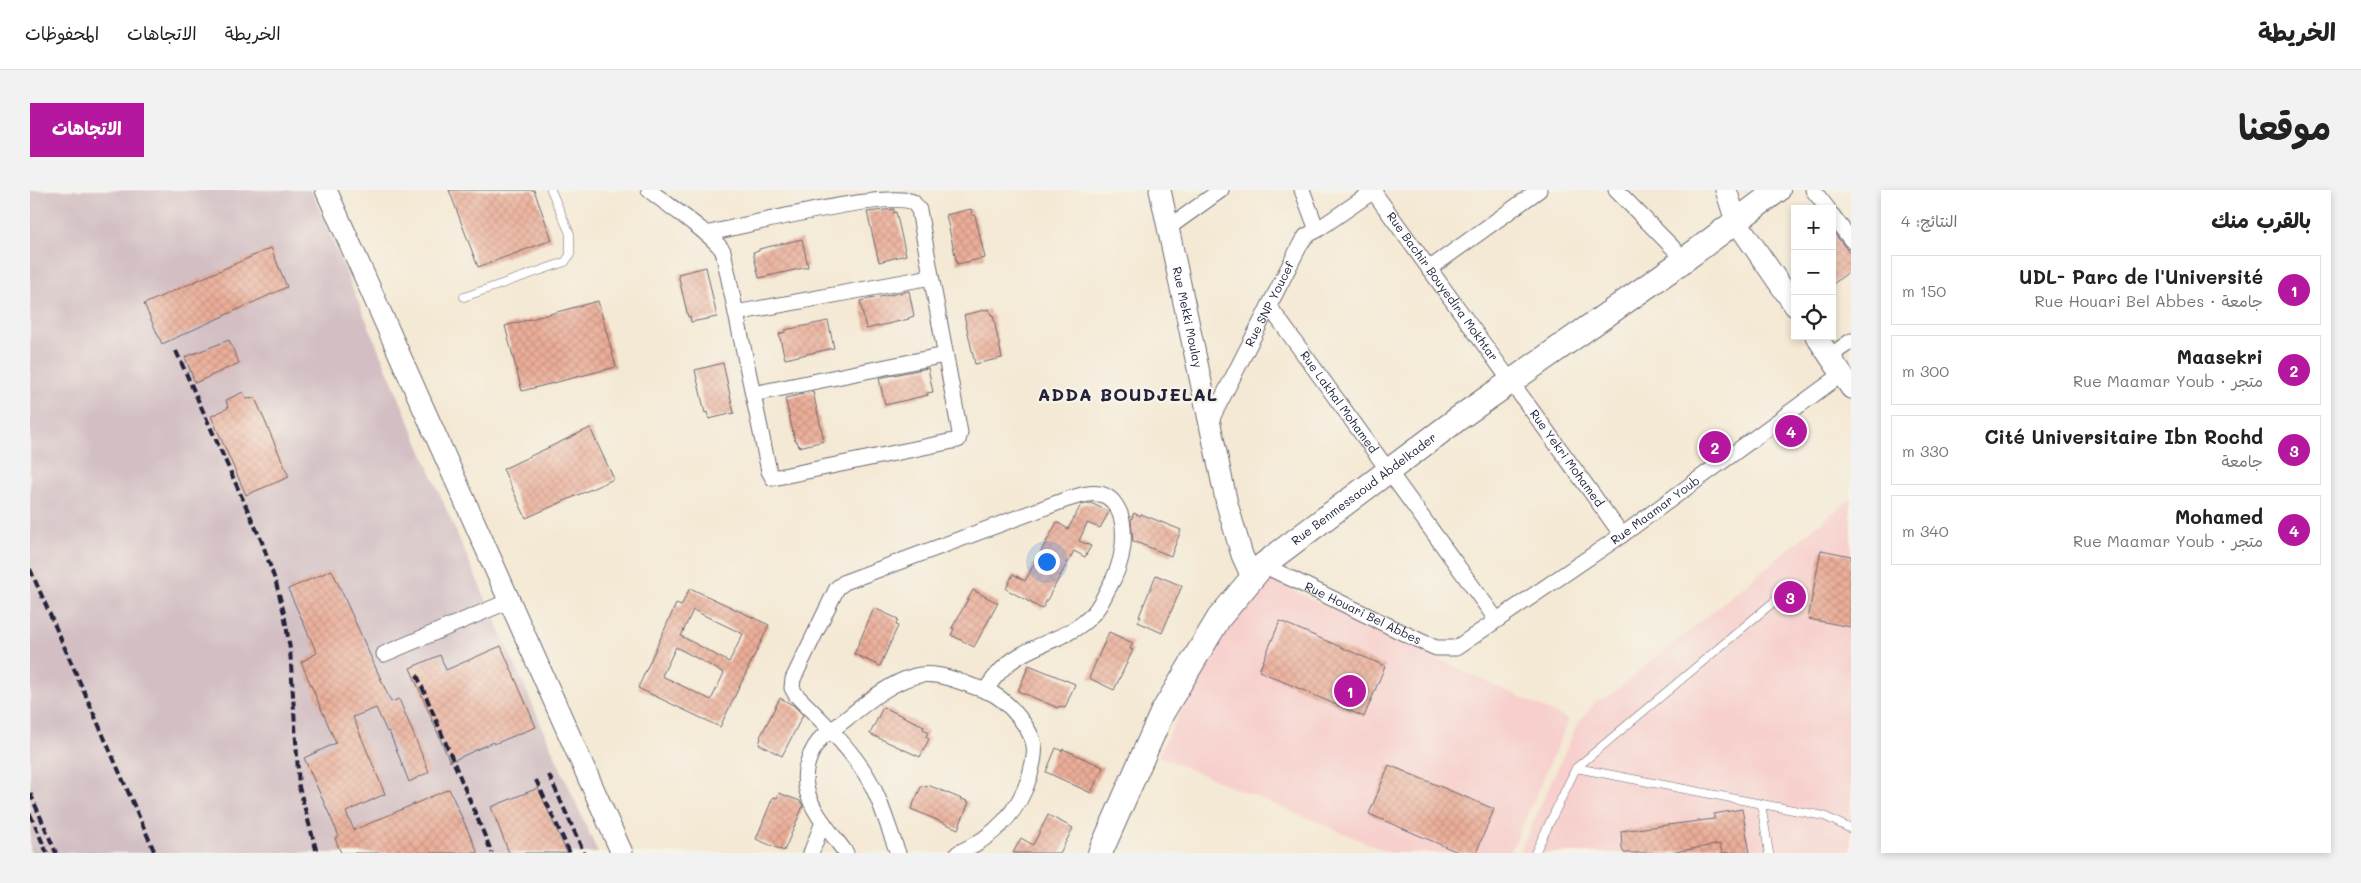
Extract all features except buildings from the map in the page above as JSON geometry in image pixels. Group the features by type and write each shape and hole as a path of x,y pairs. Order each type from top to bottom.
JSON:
{"main road":[{"name":"Rue Benmessaoud Abdelkader","path":"1100,853 1162,714 1218,618 1258,571 1388,471 1511,381 1685,260 1778,190"}],"street":[{"path":"326,190 622,853"},
{"path":"649,190 706,234 723,251 768,471 774,479 956,442 960,433 919,210 915,203 907,199 846,201 706,234"},
{"name":"Rue Mekki Moulay","path":"1160,190 1227,504 1242,555 1258,571"},
{"path":"1168,228 1221,190"},
{"path":"1302,190 1317,230"},
{"path":"1430,269 1539,190"},
{"path":"1616,190 1685,260"},
{"path":"1726,190 1736,221 1791,300"},
{"path":"1813,190 1825,205"},
{"name":"Rue SNP Youcef","path":"1210,422 1303,239 1374,191"},
{"name":"Rue Bachir Bouyedira Mokhtar","path":"1374,191 1511,381"},
{"path":"1836,219 1849,234"},
{"path":"736,313 931,277"},
{"name":"Rue Lakhal Mohamed","path":"1269,306 1496,619"},
{"path":"1819,340 1847,381"},
{"path":"1830,356 1851,341"},
{"path":"753,394 945,355"},
{"name":"Rue Yekri Mohamed","path":"1511,381 1622,535"},
{"name":"Rue Maamar Youb","path":"1464,643 1496,619 1847,381"},
{"path":"898,853 877,799 862,768 832,731 796,695 792,688 793,679 839,586 1065,500 1096,493 1110,498 1122,517 1122,550 1118,570 1098,607 1088,620 1072,631 1019,656 1001,670 985,691"},
{"name":"Rue Houari Bel Abbes","path":"1258,571 1436,648 1456,648 1464,643"},
{"path":"384,654 509,602"},
{"path":"846,853 823,822 808,796 804,782 806,766 812,750 821,738 892,686 916,675 930,675 952,679 985,691 1001,700 1031,735 1034,747 1033,761 1024,790 1011,814 987,837 958,853"},
{"path":"811,853 823,822"}],"lane":[{"path":"464,297 565,262 570,255 570,234 551,190"},
{"path":"1535,853 1576,768 1777,599"},
{"path":"1576,768 1824,816 1851,829"},
{"path":"1761,804 1770,853"}],"shaded area":[{"path":"30,190 311,190 453,525 598,853 30,853"},
{"path":"1851,498 1851,853 1519,853 1577,725 1596,701 1608,697"},
{"path":"1266,578 1569,720 1510,853 1391,853 1158,756 1206,662"}],"railway":[{"path":"176,351 262,542 276,583 284,613 290,649 299,787 317,853"},
{"path":"30,569 155,853"},
{"path":"417,675 492,853"},
{"path":"549,775 584,853"},
{"path":"536,780 570,853"},
{"path":"30,793 56,853"},
{"path":"30,814 47,853"}],"place":[{"name":"Mohamed","path":"1791,431"},
{"name":"Maasekri","path":"1715,447"},
{"name":"Cité Universitaire Ibn Rochd","path":"1790,597"},
{"name":"UDL- Parc de l'Université","path":"1350,691"}],"district":[{"name":"ADDA BOUDJELAL","path":"1128,395"}]}
